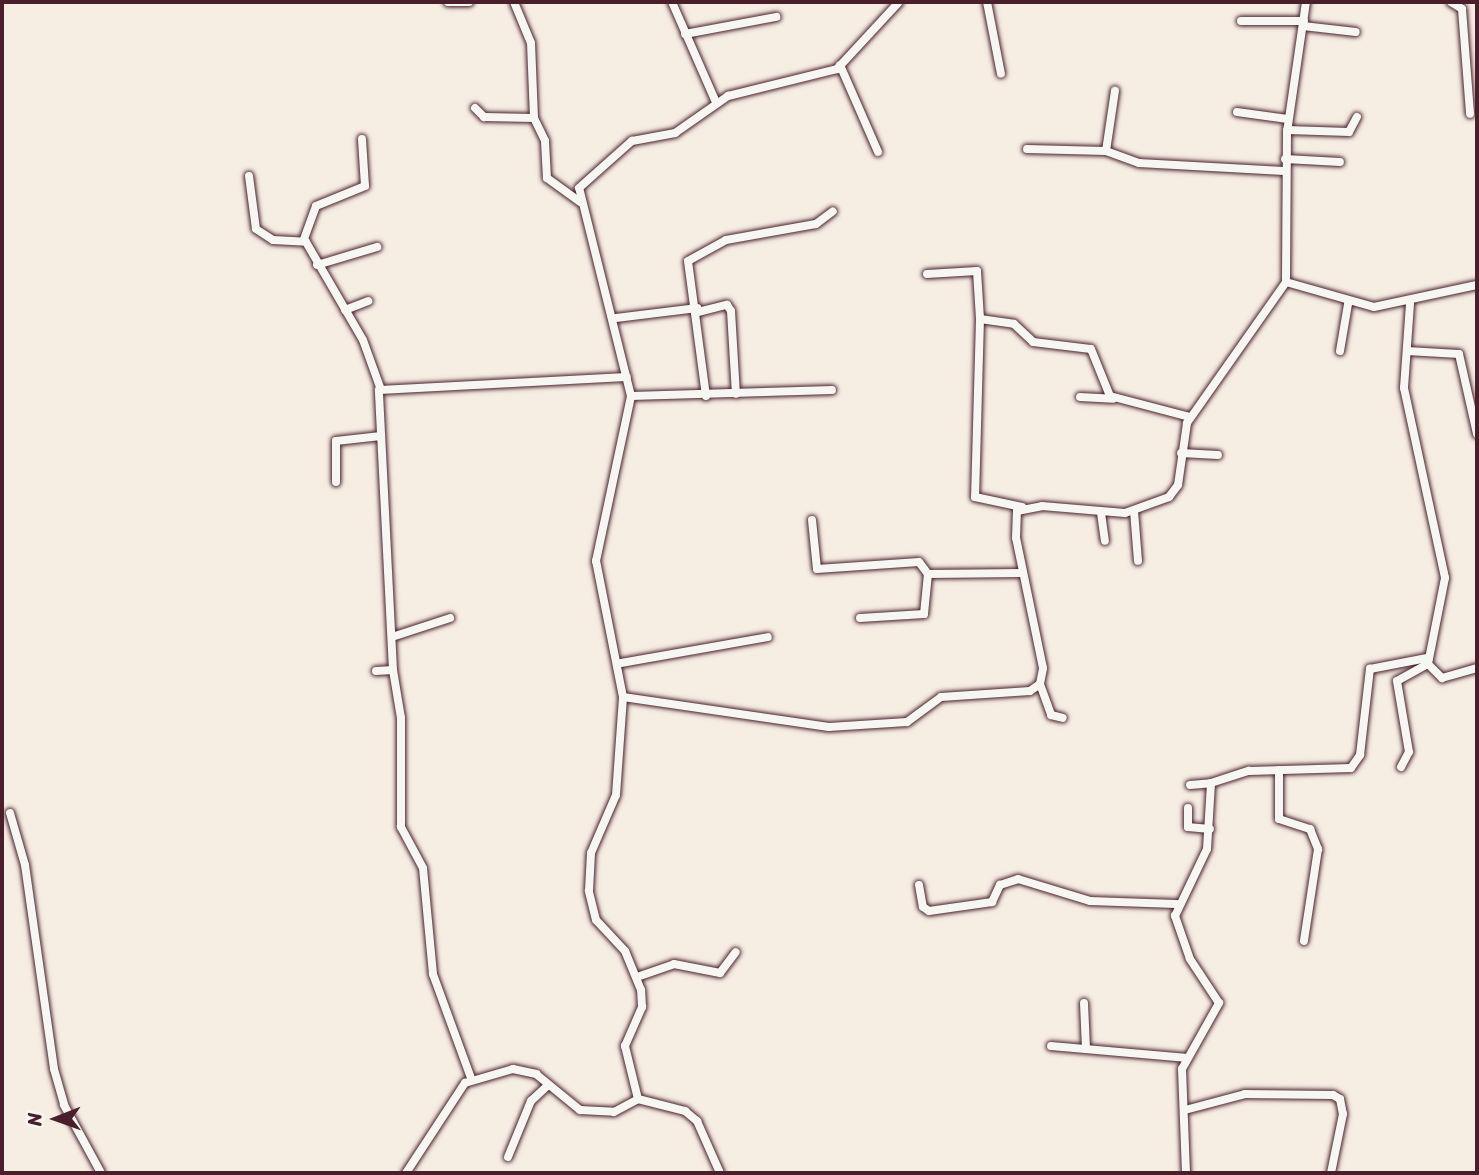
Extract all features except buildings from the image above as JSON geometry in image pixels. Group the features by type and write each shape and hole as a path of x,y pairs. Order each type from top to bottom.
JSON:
{"street":[{"path":"447,2 469,2"},
{"path":"514,2 531,43 534,118 545,141 547,178 580,202"},
{"path":"672,2 716,102"},
{"path":"638,1099 624,1058 642,1007 637,976 589,904 591,853 616,795 623,697 621,663 596,561 631,396 616,318 580,202 583,179 632,141 675,133 716,102 840,65 899,2"},
{"path":"987,2 1001,74"},
{"path":"927,274 977,271 980,319 975,497 1022,508 1101,513 1134,511 1172,494 1190,417 1286,282 1284,171 1288,119 1306,2"},
{"path":"1458,3 1470,114"},
{"path":"685,34 776,17"},
{"path":"1241,21 1303,23 1356,32"},
{"path":"840,65 878,152"},
{"path":"1106,151 1115,92"},
{"path":"475,108 484,117 534,118"},
{"path":"1237,112 1288,119"},
{"path":"1287,130 1349,132 1357,117"},
{"path":"362,139 365,186 316,206 304,239 345,310 380,387 380,436 395,636 393,670 402,727 401,827 423,868 433,974 471,1078"},
{"path":"1027,149 1106,151 1139,163 1284,171"},
{"path":"1285,159 1340,162"},
{"path":"249,176 256,229 273,240 304,239"},
{"path":"706,396 697,310 688,264 692,257 726,240 816,224 833,211"},
{"path":"317,265 377,247"},
{"path":"1286,282 1348,303 1409,304 1477,285"},
{"path":"345,310 368,300"},
{"path":"1340,352 1348,303"},
{"path":"1401,767 1409,752 1397,681 1427,661 1445,578 1404,388 1409,304"},
{"path":"616,318 727,305 731,311 736,394"},
{"path":"980,319 1014,324 1033,342 1091,349 1100,382 1116,399"},
{"path":"1407,351 1459,348 1477,434"},
{"path":"380,387 627,377"},
{"path":"631,396 706,396 832,390"},
{"path":"1080,397 1116,399 1190,417"},
{"path":"336,482 336,441 380,436"},
{"path":"1181,453 1218,455"},
{"path":"1022,508 1016,527 1043,668 1040,684 1051,715 1063,718"},
{"path":"1134,511 1138,561"},
{"path":"1101,513 1105,541"},
{"path":"812,520 817,569 919,562 928,574 924,614 860,618"},
{"path":"928,574 1023,573"},
{"path":"395,636 450,618"},
{"path":"621,663 768,637"},
{"path":"1427,661 1442,678 1477,668"},
{"path":"1190,785 1211,783 1222,775 1352,768 1360,755 1370,669 1427,661"},
{"path":"376,671 393,670"},
{"path":"623,697 829,727 907,722 932,699 1021,693 1040,684"},
{"path":"1279,770 1279,819 1310,830 1318,849 1304,941"},
{"path":"1186,1173 1187,1058 1219,1003 1181,941 1176,904 1207,849 1211,783"},
{"path":"1188,808 1188,827 1210,829"},
{"path":"10,813 24,865 54,1069 64,1105 101,1173"},
{"path":"919,885 923,907 929,911 992,902 1000,885 1018,879 1090,901 1176,904"},
{"path":"637,976 674,964 720,973 736,952"},
{"path":"1084,1003 1086,1049"},
{"path":"1051,1045 1187,1058"},
{"path":"406,1173 471,1078 513,1069 536,1074 569,1105 596,1113 622,1110 638,1099"},
{"path":"508,1157 531,1101 548,1085"},
{"path":"1185,1110 1245,1094 1333,1096 1340,1099 1343,1114 1331,1173"},
{"path":"638,1099 692,1115 720,1173"}]}
